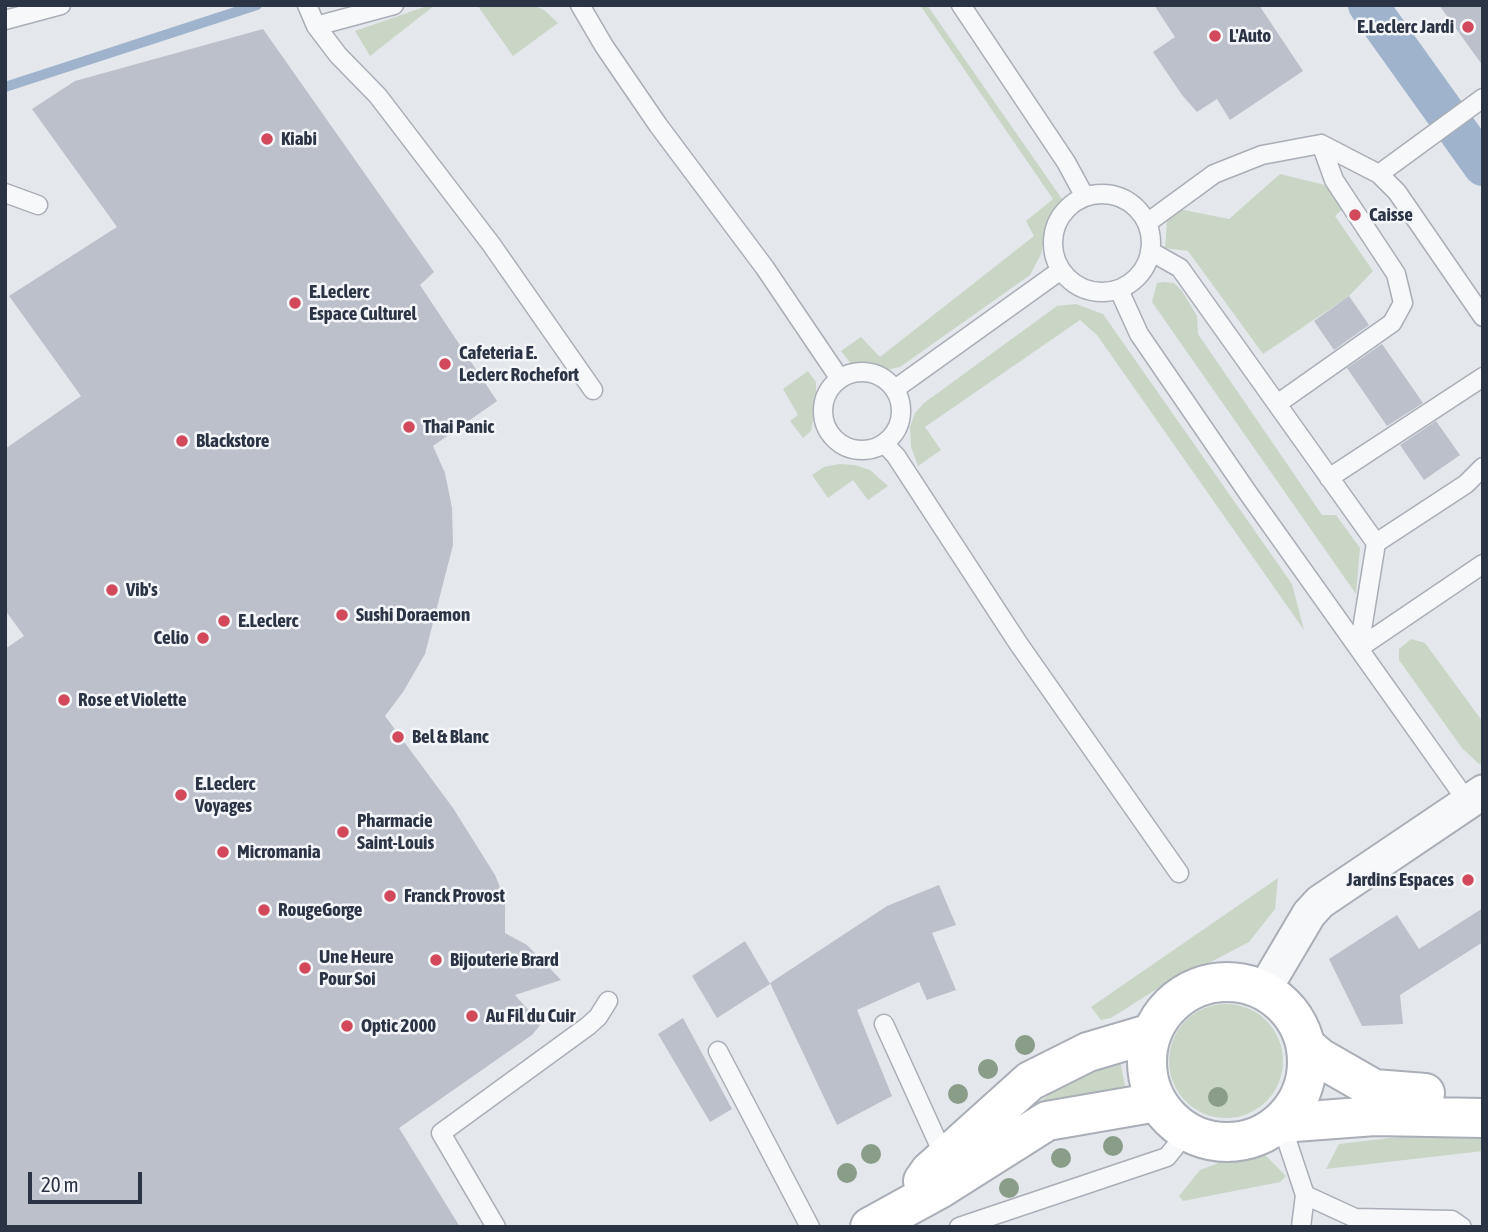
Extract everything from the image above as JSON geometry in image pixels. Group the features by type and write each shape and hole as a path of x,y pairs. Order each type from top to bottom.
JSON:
{"main road":[{"path":"1238,982 1264,990 1284,1004 1298,1024 1307,1046 1307,1075 1298,1101 1281,1123 1259,1137 1235,1143 1210,1141 1187,1132 1170,1119 1157,1102 1149,1079 1147,1056 1152,1033 1165,1010 1186,992 1211,983 1238,982"},
{"path":"907,1206 930,1171 1030,1082 1087,1052 1152,1033"},
{"path":"1307,1046 1320,1058 1374,1089 1435,1094 1483,1092"},
{"path":"870,1227 941,1188 1047,1121 1157,1102"},
{"path":"1281,1123 1375,1116 1483,1118"}],"street":[{"path":"1264,990 1309,914 1320,902 1475,796"}],"lane":[{"path":"5,20 61,5"},
{"path":"316,26 394,5"},
{"path":"580,5 604,46 658,125 765,268 840,379"},
{"path":"961,5 1066,162 1085,197"},
{"path":"307,6 316,26 338,55 378,96 491,243 593,390"},
{"path":"1379,174 1483,98"},
{"path":"1147,223 1214,174 1262,155 1321,144 1379,174 1397,192 1483,317"},
{"path":"1277,404 1392,323 1403,303 1396,274 1334,180 1321,144"},
{"path":"5,193 38,205"},
{"path":"1111,194 1126,200 1147,223 1151,237 1145,267 1134,281 1119,290 1103,293 1087,290 1072,282 1061,270 1054,255 1052,239 1056,224 1065,210 1085,197 1111,194"},
{"path":"1150,251 1180,268 1376,543 1359,648"},
{"path":"895,389 1061,270"},
{"path":"1119,290 1139,334 1248,493 1359,648 1475,796"},
{"path":"851,373 875,374 895,389 901,412 893,435 884,443 873,448 849,447 838,441 830,432 825,421 826,397 831,387 840,379 851,373"},
{"path":"1329,478 1483,377"},
{"path":"884,443 896,456 990,601 1179,873"},
{"path":"1376,543 1466,484 1483,467"},
{"path":"1359,648 1483,564"},
{"path":"496,1227 441,1133 588,1026 608,1001"},
{"path":"884,1024 945,1157"},
{"path":"718,1051 810,1227"},
{"path":"1281,1123 1305,1195 1301,1227"},
{"path":"960,1227 1167,1157 1187,1132"},
{"path":"1305,1195 1355,1218 1452,1220 1462,1227"}],"green space":[{"path":"435,5 370,56 355,31"},
{"path":"477,5 533,5 544,10 558,23 513,56"},
{"path":"920,5 927,5 1062,199 1059,211 1046,230 1041,254 1030,275 900,367 869,369 852,365 841,351 861,337 880,357 1034,236 1026,221 1053,199"},
{"path":"1280,174 1329,186 1345,207 1335,216 1373,271 1349,296 1263,354 1188,251 1165,248 1167,221 1179,209 1229,219"},
{"path":"1157,283 1174,283 1182,291 1197,316 1198,334 1322,515 1336,515 1360,548 1356,594 1152,302"},
{"path":"1076,304 1103,314 1292,584 1304,630 1097,335 1080,320 925,427 941,450 918,466 911,447 910,427 915,413 924,403 1057,306"},
{"path":"808,371 816,382 816,403 811,431 803,438 790,421 798,415 783,389"},
{"path":"839,464 870,470 888,486 868,500 853,480 828,498 812,475 824,467"},
{"path":"1411,639 1425,643 1483,722 1483,763 1479,764 1462,748 1399,660 1399,649"},
{"path":"1278,878 1275,909 1249,942 1205,965 1182,973 1111,1018 1101,1020 1091,1007"},
{"path":"1226,1004 1248,1008 1267,1020 1279,1039 1283,1061 1279,1083 1267,1102 1248,1114 1226,1118 1204,1114 1185,1102 1173,1083 1169,1061 1173,1039 1185,1020 1204,1008"},
{"path":"1120,1061 1126,1091 1038,1103 1071,1079 1104,1063"},
{"path":"1459,1130 1483,1130 1483,1151 1326,1169 1339,1144"},
{"path":"1264,1154 1286,1176 1280,1182 1183,1201 1179,1196 1200,1170 1221,1162"}],"building":[{"path":"1154,5 1259,5 1303,71 1230,120 1217,99 1197,112 1153,52 1175,37"},
{"name":"E.Leclerc Jardi","path":"1439,5 1483,5 1483,66"},
{"name":"E.Leclerc","path":"263,29 434,272 420,285 497,401 433,446 445,473 452,508 453,545 425,654 403,692 385,716 453,808 495,875 505,900 505,933 527,945 561,980 515,995 541,1024 532,1035 399,1128 460,1227 5,1227 5,649 24,636 5,610 5,449 81,396 9,296 117,227 32,109 75,81"},
{"path":"1349,296 1369,325 1334,350 1314,321"},
{"path":"1382,344 1423,403 1387,426 1347,368"},
{"path":"1436,421 1460,455 1424,480 1400,445"},
{"path":"939,885 956,925 932,933 956,990 927,1000 919,982 857,1010 892,1096 837,1125 770,983 887,906"},
{"path":"1483,908 1483,942 1400,995 1403,1024 1362,1026 1329,959 1397,915 1419,949"},
{"path":"745,941 770,984 717,1018 692,976"},
{"path":"683,1018 732,1109 710,1122 658,1034"}],"waterway":[{"path":"5,87 257,5"},
{"path":"1368,5 1483,166"}],"place":[{"name":"E.Leclerc Jardi","path":"1468,27"},
{"name":"L'Auto","path":"1215,36"},
{"name":"Kiabi","path":"267,139"},
{"name":"Caisse","path":"1355,215"},
{"name":"E.Leclerc Espace Culturel","path":"295,303"},
{"name":"Cafeteria E. Leclerc Rochefort","path":"445,364"},
{"name":"Thai Panic","path":"409,427"},
{"name":"Blackstore","path":"182,441"},
{"name":"Vib's","path":"112,590"},
{"name":"Sushi Doraemon","path":"342,615"},
{"name":"E.Leclerc","path":"224,621"},
{"name":"Celio","path":"203,638"},
{"name":"Rose et Violette","path":"64,700"},
{"name":"Bel & Blanc","path":"398,737"},
{"name":"E.Leclerc Voyages","path":"181,795"},
{"name":"Pharmacie Saint-Louis","path":"343,832"},
{"name":"Micromania","path":"223,852"},
{"name":"Jardins Espaces","path":"1468,880"},
{"name":"Franck Provost","path":"390,896"},
{"name":"RougeGorge","path":"264,910"},
{"name":"Bijouterie Brard","path":"436,960"},
{"name":"Une Heure Pour Soi","path":"305,968"},
{"name":"Au Fil du Cuir","path":"472,1016"},
{"name":"Optic 2000","path":"347,1026"}]}
